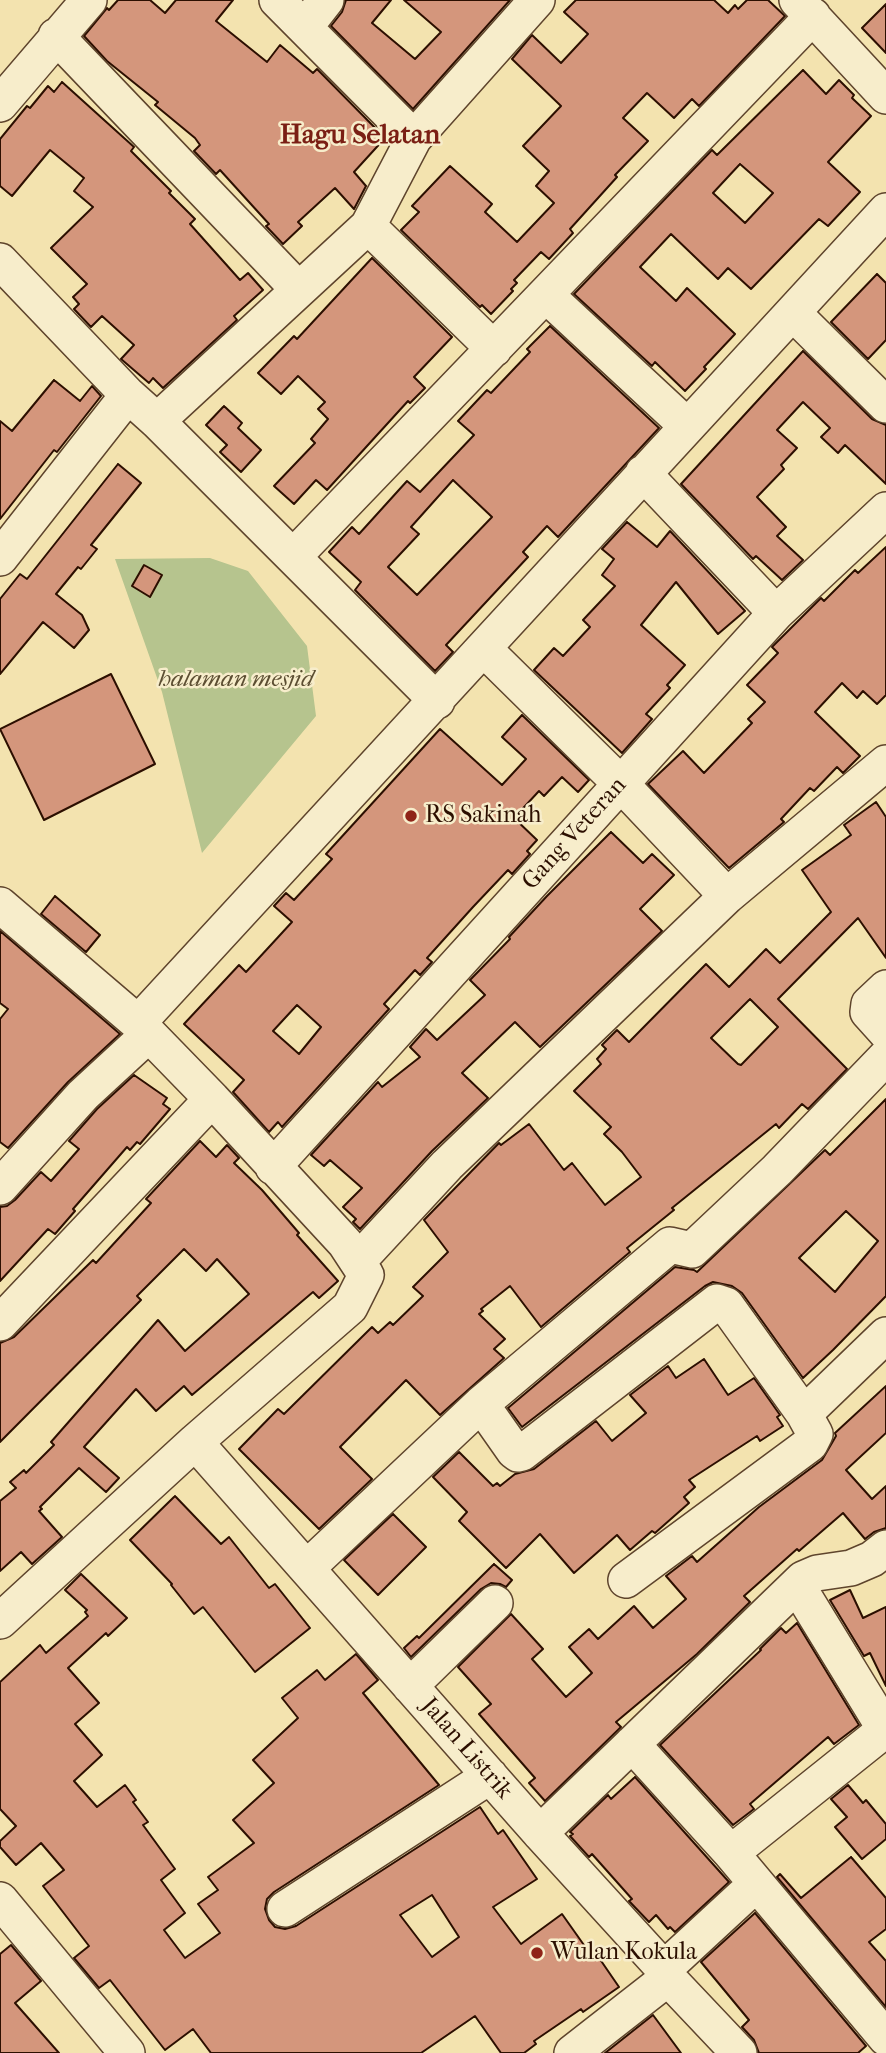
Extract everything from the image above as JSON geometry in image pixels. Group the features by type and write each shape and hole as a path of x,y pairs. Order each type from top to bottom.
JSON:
{"street":[{"path":"0,104 89,0"},
{"path":"277,0 414,138"},
{"path":"304,27 326,0"},
{"path":"157,421 368,226 414,138 537,0"},
{"path":"293,557 546,295 805,8 882,81"},
{"path":"56,36 298,289"},
{"path":"0,1187 643,473 886,211"},
{"path":"368,226 494,349"},
{"path":"2,268 437,701"},
{"path":"546,295 687,426"},
{"path":"793,313 886,405"},
{"path":"0,558 128,395"},
{"path":"643,473 776,613"},
{"name":"Gang Veteran","path":"273,1167 776,613 886,510"},
{"path":"484,649 621,784 727,896"},
{"path":"358,1261 447,1165 727,896 886,763"},
{"path":"0,905 143,1029 212,1099 345,1243 366,1275 350,1307 195,1442 0,1620"},
{"path":"886,988 869,1004 868,1012 886,1032"},
{"path":"307,1568 481,1404 670,1245 692,1250 777,1170 886,1057"},
{"path":"0,1323 212,1099"},
{"path":"481,1404 514,1451 522,1453 717,1303 726,1305 804,1414 815,1434 810,1444 626,1580"},
{"path":"804,1414 886,1335"},
{"name":"Jalan Listrik","path":"195,1442 540,1833 739,2053"},
{"path":"540,1833 797,1585 817,1573 861,1564 886,1548"},
{"path":"731,1853 740,1843 886,1729 797,1585"},
{"path":"410,1686 495,1603"},
{"path":"632,1744 731,1853 886,2038"},
{"path":"285,1909 490,1776"},
{"path":"572,2053 666,1974 756,1884"},
{"path":"0,1900 127,2053"}],"green space":[{"name":"halaman mesjid","path":"210,558 248,571 307,646 316,716 202,853 162,692 115,559"}],"building":[{"path":"118,0 150,0 165,13 176,0 233,0 216,21 267,62 280,45 313,73 317,69 388,141 385,138 354,172 366,186 354,209 335,188 298,222 302,226 283,244 266,226 269,224 220,170 216,174 194,151 200,145 195,138 155,105 158,102 107,61 84,36 107,8 109,10"},
{"path":"346,0 391,0 372,23 415,59 441,32 404,0 510,0 413,109 331,26 342,12"},
{"path":"576,0 714,0 728,13 735,5 738,9 747,0 768,0 785,16 699,106 692,99 674,118 647,93 623,118 648,141 615,175 617,177 570,229 573,233 549,259 541,252 514,280 517,283 511,289 513,291 491,314 482,305 480,307 401,230 419,212 412,206 450,166 492,204 485,212 517,242 554,203 536,186 549,171 523,146 561,106 512,59 532,35 561,63 588,34 564,12"},
{"path":"886,4 886,53 862,28"},
{"path":"803,70 826,94 839,80 854,95 852,98 871,116 828,162 860,192 828,226 819,219 751,289 728,268 718,279 671,234 640,267 676,301 687,288 735,334 685,391 655,362 652,366 574,294 712,150 717,155","holes":["740,164 773,193 745,223 713,193"]},
{"path":"62,82 134,147 131,151 195,219 190,224 240,280 248,273 263,290 234,316 237,320 163,388 153,378 149,383 121,359 134,345 102,316 91,327 74,309 79,304 73,297 87,284 51,248 93,207 74,191 84,178 50,150 12,196 0,186 0,139 27,106 30,108 48,86 54,92"},
{"path":"372,258 452,337 414,377 425,388 410,403 408,401 327,490 316,480 294,504 274,486 315,443 311,439 328,419 318,409 325,402 298,376 281,394 258,373 294,336 297,339"},
{"path":"877,274 886,283 886,340 868,359 831,322"},
{"path":"550,326 659,428 558,537 547,526 523,552 528,557 446,645 453,652 435,671 355,590 361,582 329,552 352,527 359,534 407,481 420,492 474,435 458,421 487,390 491,393 530,352 527,349","holes":["453,480 492,517 417,595 388,567 419,534 411,527"]},
{"path":"803,351 872,419 886,425 886,484 845,445 838,453 821,437 830,428 803,402 777,430 797,448 781,465 784,469 757,497 786,527 777,536 803,560 782,580 756,556 753,559 681,484"},
{"path":"54,380 80,401 92,386 101,396 0,519 0,421 12,431"},
{"path":"224,406 242,423 238,428 261,450 241,472 220,452 227,445 206,425"},
{"path":"118,464 141,483 91,545 97,549 56,594 82,615 89,630 74,648 43,622 0,674 0,599 20,574 27,579"},
{"path":"627,522 657,547 670,531 745,611 718,634 676,582 641,625 685,665 667,685 670,688 646,714 652,719 622,753 534,670 554,648 563,656 590,627 583,620 615,586 602,575 614,559 602,549"},
{"path":"886,547 886,695 877,704 863,691 857,698 842,683 815,712 860,756 843,773 837,767 814,791 810,788 781,819 784,822 729,868 648,784 683,751 704,773 752,723 748,719 765,702 747,685 778,653 772,647 821,598 824,601 855,570 858,573"},
{"path":"144,565 162,575 150,597 132,586"},
{"path":"111,674 155,764 44,820 0,729"},
{"path":"522,715 589,780 578,792 562,777 544,796 539,791 514,818 537,840 527,851 530,854 512,874 508,870 473,907 427,958 432,962 420,975 415,970 384,1004 389,1009 282,1127 278,1122 269,1132 233,1092 244,1080 184,1024 239,965 246,972 292,922 274,906 286,893 294,900 332,859 326,854 440,729 502,785 526,759 502,737","holes":["297,1005 321,1027 299,1054 273,1031"]},
{"path":"876,802 886,817 886,958 858,918 778,999 847,1069 808,1109 802,1104 779,1128 776,1124 672,1208 674,1210 627,1248 630,1252 541,1327 510,1286 481,1309 483,1311 479,1314 505,1339 494,1349 504,1358 440,1415 406,1380 340,1447 372,1479 319,1529 239,1449 278,1409 284,1414 372,1327 378,1333 390,1322 393,1325 423,1296 413,1287 448,1252 424,1220 499,1143 501,1145 529,1124 564,1170 572,1163 605,1205 641,1177 604,1134 611,1127 574,1091 601,1064 597,1059 606,1049 602,1045 617,1030 629,1042 706,964 729,987 766,949 780,963 831,912 802,870 851,835 844,825","holes":["750,999 778,1027 741,1065 711,1038"]},
{"path":"611,832 643,863 652,854 674,875 640,909 662,931 540,1047 515,1022 462,1073 488,1098 432,1151 360,1229 353,1222 356,1219 343,1207 362,1188 330,1160 324,1166 311,1155 378,1082 382,1087 420,1057 410,1047 426,1029 437,1040 485,995 470,980 547,896"},
{"path":"55,896 100,935 86,952 41,914"},
{"path":"0,931 120,1034 68,1082 8,1148 0,1142 0,1019 8,1009 0,1003"},
{"path":"134,1075 167,1098 163,1104 170,1109 140,1144 137,1142 130,1150 127,1147 55,1234 48,1229 0,1281 0,1207 15,1200 41,1172 51,1181 79,1149 69,1141 97,1109"},
{"path":"886,1099 886,1296 803,1378 742,1293 732,1286 713,1282 522,1427 508,1408 675,1267 697,1272 825,1150 830,1155","holes":["846,1211 878,1241 835,1292 799,1258"]},
{"path":"200,1141 216,1157 227,1145 239,1158 234,1163 262,1190 338,1281 319,1298 313,1292 192,1395 184,1386 156,1411 136,1389 84,1447 119,1478 106,1492 79,1468 39,1511 62,1537 32,1564 21,1552 0,1571 0,1501 16,1488 10,1482 24,1470 26,1473 54,1445 51,1442 158,1320 185,1351 249,1294 217,1259 206,1271 184,1249 137,1296 141,1300 0,1442 0,1343 14,1337 93,1260 96,1263 151,1203 146,1199"},
{"path":"704,1359 728,1395 754,1378 780,1415 777,1417 783,1426 760,1441 757,1436 689,1480 695,1487 684,1497 689,1503 655,1533 652,1531 630,1550 617,1535 574,1573 540,1534 506,1568 459,1521 467,1512 433,1477 459,1452 493,1486 497,1483 500,1486 515,1474 534,1469 596,1421 612,1441 646,1413 630,1395 668,1366 676,1378"},
{"path":"886,1386 886,1433 846,1470 872,1499 886,1486 886,1528 865,1539 843,1513 799,1551 797,1549 744,1596 750,1602 697,1654 616,1722 621,1727 545,1801 529,1783 535,1778 479,1714 491,1704 458,1667 511,1614 543,1649 532,1659 566,1697 592,1673 569,1647 589,1629 598,1639 634,1606 653,1628 686,1599 666,1576 692,1556 697,1562 759,1507 822,1460 836,1436 835,1433"},
{"path":"175,1496 221,1544 229,1537 269,1588 275,1584 310,1628 255,1672 203,1607 194,1614 172,1584 130,1540"},
{"path":"393,1514 426,1547 378,1595 344,1560"},
{"path":"494,1564 512,1580 506,1587 491,1583 481,1589 411,1657 404,1648 417,1636 419,1638"},
{"path":"81,1574 127,1618 108,1636 106,1633 68,1668 99,1703 75,1724 102,1755 74,1781 97,1807 125,1785 136,1800 133,1802 148,1822 143,1825 175,1869 161,1880 185,1913 164,1930 185,1958 220,1933 198,1904 218,1890 208,1877 254,1843 233,1820 274,1783 253,1760 298,1718 282,1698 317,1670 325,1680 356,1654 378,1680 363,1693 439,1785 274,1892 267,1899 265,1909 269,1920 275,1927 285,1929 296,1926 480,1807 498,1834 503,1830 537,1879 493,1907 521,1944 562,1914 591,1955 595,1952 619,1987 534,2041 536,2044 524,2053 501,2053 475,2016 421,2053 211,2053 193,2029 165,2050 110,1980 99,1988 74,1958 89,1946 43,1886 64,1870 41,1843 16,1865 0,1847 0,1841 16,1826 0,1809 0,1682 40,1645 46,1653 88,1616 85,1612 87,1610 65,1590","holes":["432,1895 459,1937 432,1957 400,1915"]},
{"path":"850,1590 863,1618 886,1607 886,1686 870,1653 864,1656 830,1600"},
{"path":"797,1623 859,1725 834,1744 828,1737 750,1804 754,1809 733,1825 660,1745 781,1628 786,1633"},
{"path":"635,1777 729,1882 675,1932 670,1927 668,1929 656,1915 649,1922 592,1854 589,1857 570,1836 573,1834 570,1832 608,1795 611,1799"},
{"path":"848,1785 863,1803 866,1800 886,1824 886,1839 862,1859 835,1827 847,1817 831,1799"},
{"path":"851,1857 886,1898 886,1929 869,1942 886,1961 886,2007 777,1877 780,1874 801,1898"},
{"path":"755,1913 866,2046 858,2053 759,2053 754,2040 742,2027 749,2020 701,1962"},
{"path":"11,1945 41,1981 15,2003 59,2053 0,2053 0,1954"},
{"path":"653,2015 681,2053 605,2053"}],"place":[{"name":"RS Sakinah","path":"411,816"},
{"name":"Wulan Kokula","path":"537,1953"}],"district":[{"name":"Hagu Selatan","path":"360,136"}]}
